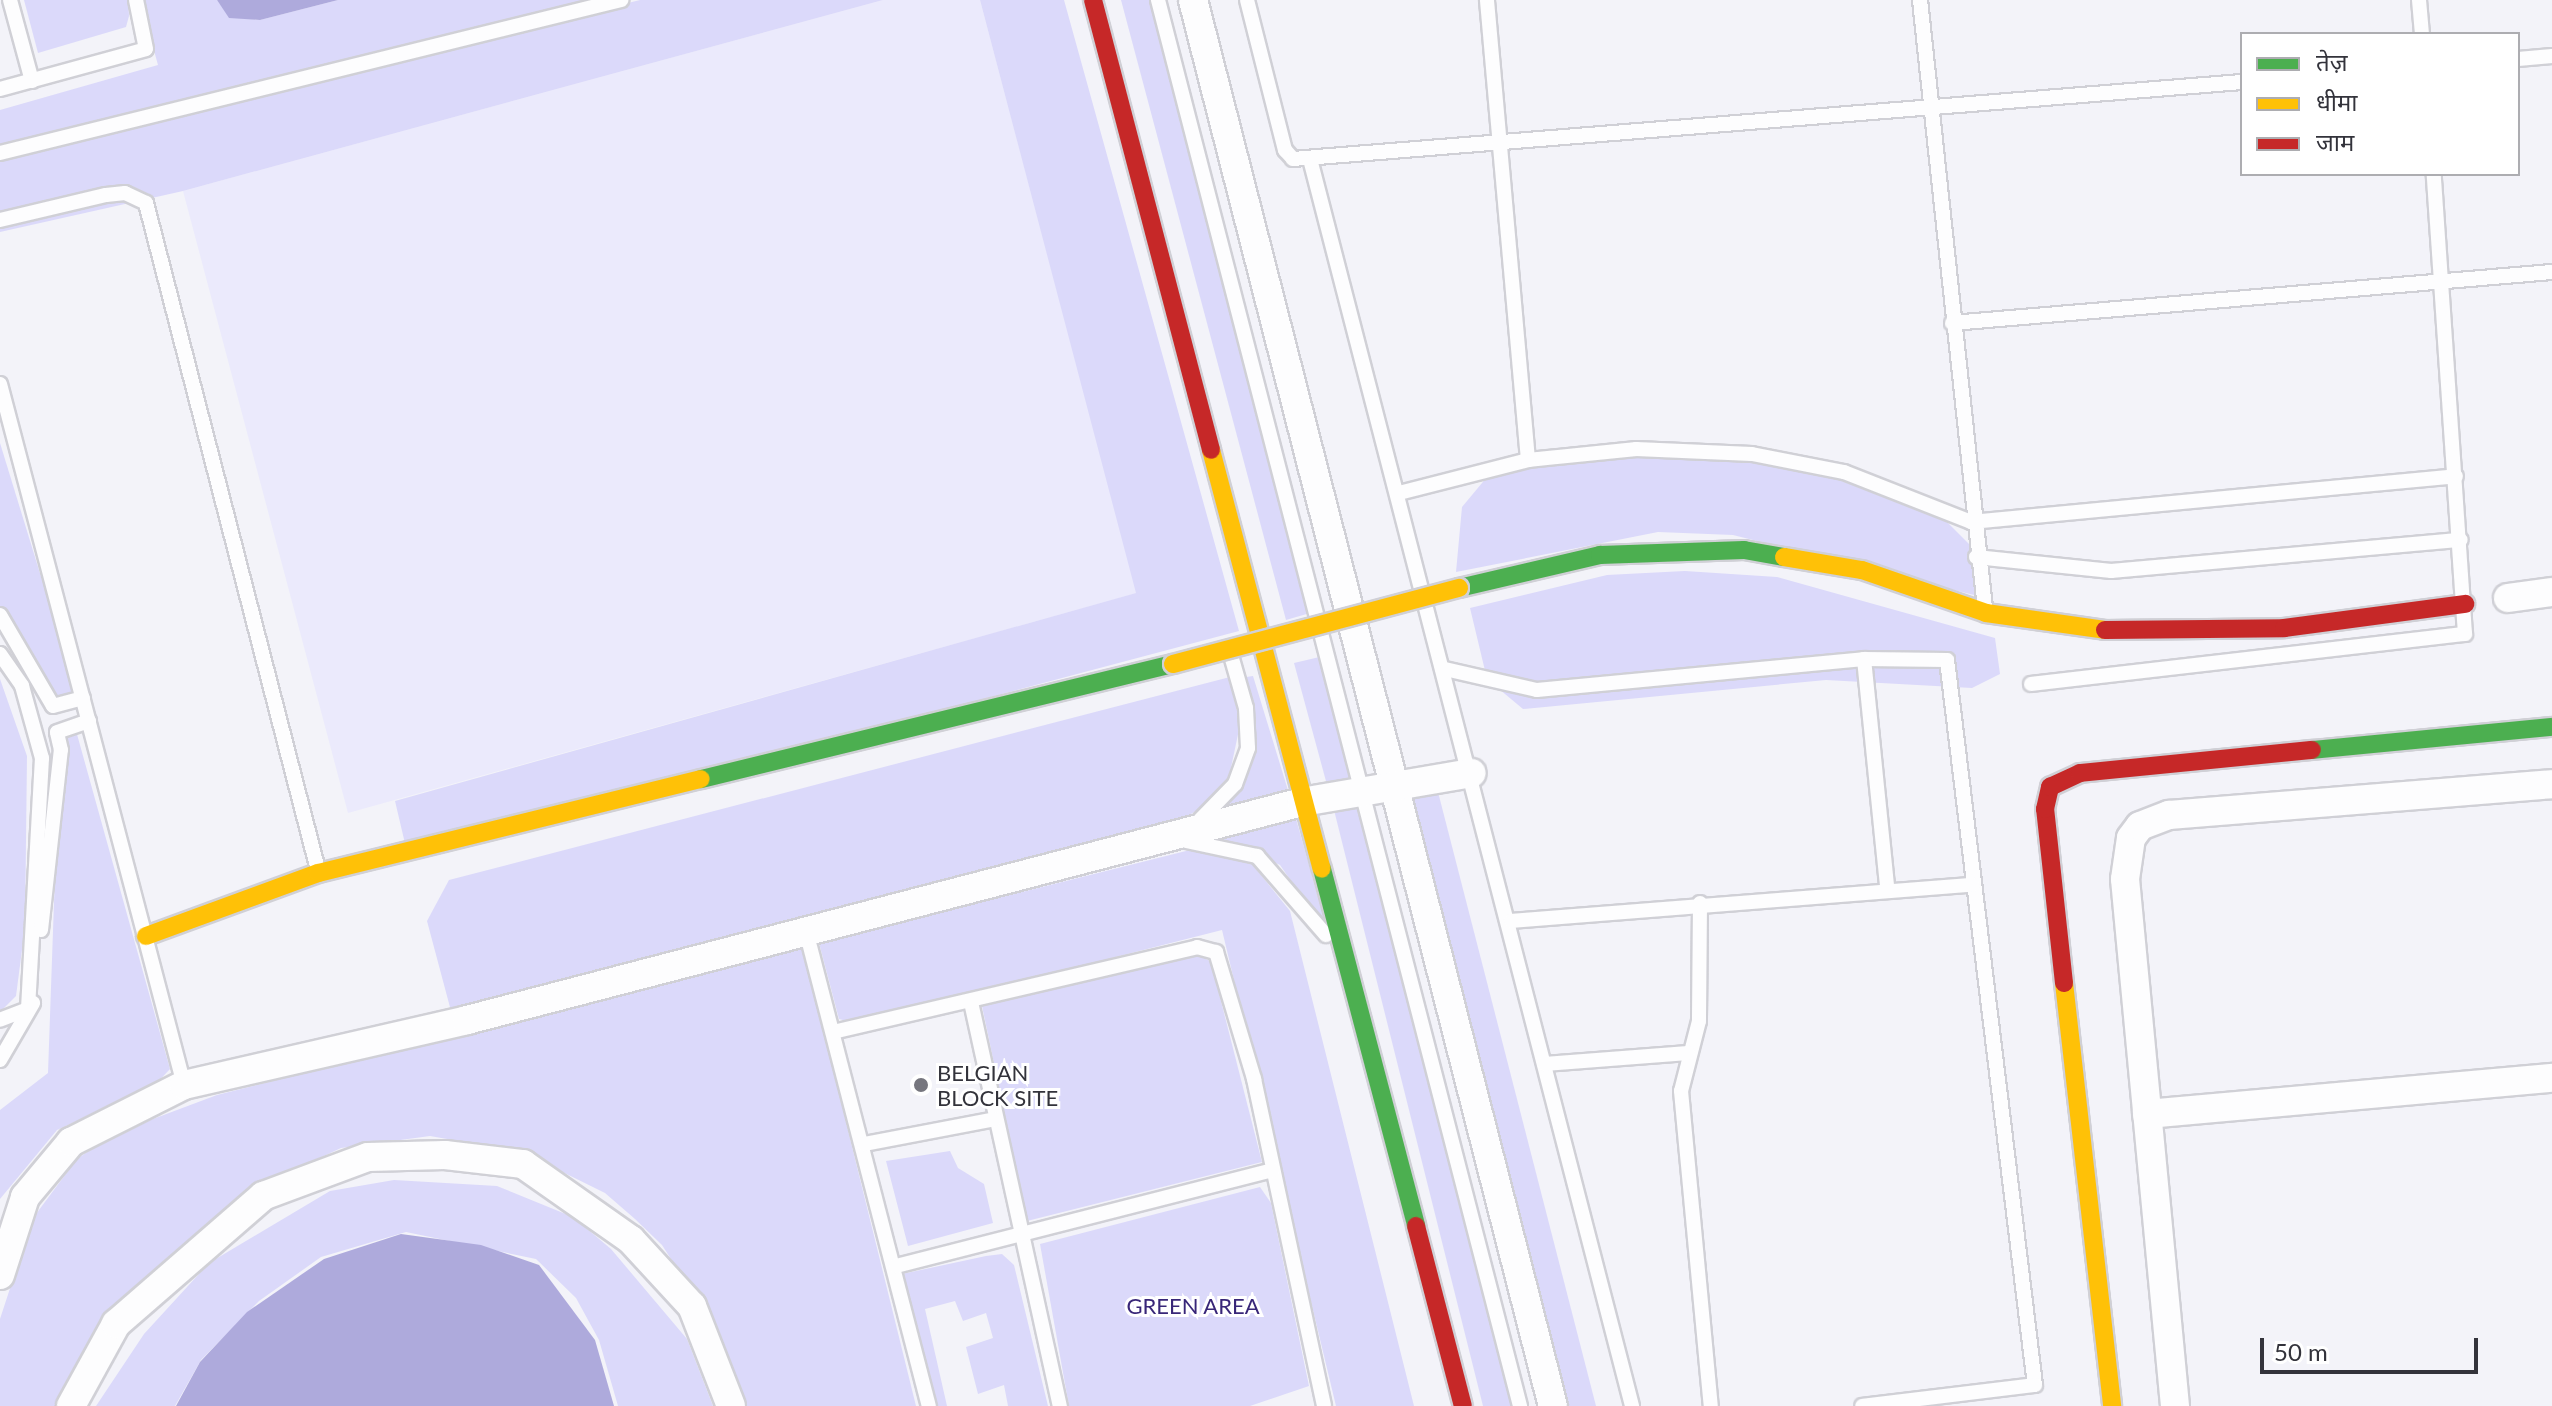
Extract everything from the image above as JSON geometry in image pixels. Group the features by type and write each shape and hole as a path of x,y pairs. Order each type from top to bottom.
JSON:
{"street":[{"path":"1093,0 1463,1406"},
{"path":"1193,0 1553,1406"},
{"path":"146,936 318,873 1173,664 1459,588 1600,555 1744,550 1862,570 1986,613 2129,634 2284,628 2465,604"},
{"path":"2496,600 2552,592"},
{"path":"2112,1406 2045,809 2050,787 2080,773 2552,727"},
{"path":"0,1275 25,1197 71,1142 184,1085 806,931 1302,802 1472,773"},
{"path":"2175,1406 2125,879 2125,856 2140,826 2169,815 2552,784"},
{"path":"2147,1114 2552,1078"},
{"path":"71,1406 116,1324 263,1196 368,1157 445,1155 523,1164 631,1240 692,1306 731,1406"}],"lane":[{"path":"10,0 32,81"},
{"path":"0,89 146,49 136,0"},
{"path":"0,153 595,3 621,0"},
{"path":"1158,0 1365,791 1520,1406"},
{"path":"1247,0 1285,150 1293,159 2240,82"},
{"path":"1487,0 1528,460"},
{"path":"1920,0 1971,522 1986,613"},
{"path":"2419,0 2422,32"},
{"path":"2520,59 2552,56"},
{"path":"1310,159 1511,921 1632,1406"},
{"path":"2031,684 2462,638 2465,604 2434,176"},
{"path":"0,220 106,195 125,193 146,203 318,873"},
{"path":"1952,323 2552,272"},
{"path":"0,384 184,1085"},
{"path":"1399,493 1528,460 1636,449 1752,454 1844,472 1971,522 2456,476"},
{"path":"1976,557 2111,571 2461,540"},
{"path":"2465,604 2496,600"},
{"path":"0,615 53,706 83,698"},
{"path":"1165,840 1212,812 1235,784 1248,748 1246,708 1229,648"},
{"path":"0,654 22,686 42,758 28,1009 0,1020"},
{"path":"1445,669 1549,690 1864,659 1947,660 1967,775 1973,885 2035,1385 1862,1406"},
{"path":"1864,659 1887,887"},
{"path":"0,1060 32,1013 61,750 57,732 89,721"},
{"path":"1165,840 1218,842 1257,856 1346,961"},
{"path":"1511,921 1887,887 1973,885"},
{"path":"1700,903 1702,990 1688,1053 1681,1106 1711,1406"},
{"path":"806,931 896,1266 929,1406"},
{"path":"833,1032 1197,947 1216,952 1273,1170 1319,1405"},
{"path":"971,1002 1018,1235 1060,1406"},
{"path":"1545,1064 1688,1053"},
{"path":"864,1144 995,1119"},
{"path":"896,1266 1273,1170"}],"shaded area":[{"path":"217,0 338,0 260,20 229,18"},
{"path":"883,0 980,0 1137,593 348,813 183,191"},
{"path":"401,1234 481,1245 539,1265 595,1340 614,1406 176,1406 200,1362 247,1312 324,1259"}],"green space":[{"path":"24,0 128,0 129,16 126,27 38,53"},
{"path":"140,0 217,0 230,17 260,20 338,0 585,0 0,151 0,110 158,65"},
{"path":"640,0 883,0 183,191 0,232 0,160"},
{"path":"980,0 1064,0 1239,631 407,852 395,801 1136,593"},
{"path":"1121,0 1156,0 1317,611 1286,620"},
{"path":"0,443 77,694 56,702 0,608"},
{"path":"1696,451 1842,474 1935,510 1969,544 1982,597 1733,535 1658,532 1456,572 1462,507 1487,477 1546,460"},
{"path":"1685,571 1777,577 1995,638 2000,674 1972,688 1826,680 1523,709 1487,679 1470,608 1607,575"},
{"path":"1328,655 1363,790 1330,796 1294,663"},
{"path":"1253,676 1291,800 1213,816 1251,750 1240,678"},
{"path":"1230,677 1240,725 1229,777 1219,796 1174,825 451,1011 427,921 449,880"},
{"path":"0,679 27,756 25,927 16,996 0,1012"},
{"path":"75,727 170,1069 154,1086 57,1130 0,1199 0,1110 48,1073 60,732"},
{"path":"1397,791 1438,792 1596,1406 1557,1406"},
{"path":"1363,800 1517,1406 1483,1406 1333,806"},
{"path":"1293,808 1329,936 1280,865 1212,835"},
{"path":"1198,848 1252,864 1290,911 1414,1406 1336,1406 1222,930 855,1023 839,1019 819,943"},
{"path":"803,948 916,1406 739,1406 700,1304 662,1245 635,1219 605,1193 522,1152 430,1136 341,1148 249,1191 160,1267 60,1406 0,1406 0,1319 33,1218 77,1159 113,1134 217,1095"},
{"path":"1198,954 1211,962 1262,1162 1027,1221 982,1006"},
{"path":"950,1151 958,1168 984,1184 993,1223 908,1246 886,1161"},
{"path":"394,1180 497,1186 573,1217 611,1249 687,1339 713,1406 618,1406 599,1340 576,1298 536,1259 406,1232 321,1257 259,1301 201,1360 175,1406 96,1406 144,1334 209,1263 330,1191"},
{"name":"GREEN AREA","path":"1260,1187 1271,1203 1309,1386 1250,1406 1069,1406 1040,1244"},
{"path":"1002,1254 1014,1265 1048,1406 1008,1406 1004,1385 978,1394 966,1347 993,1338 986,1313 963,1321 955,1301 925,1309 947,1406 931,1406 902,1274"}],"traffic: fast":[{"path":"1459,588 1600,555 1744,550 1784,557"},
{"path":"701,779 1173,664"},
{"path":"2312,750 2552,727"},
{"path":"1322,869 1416,1226"}],"traffic: slow":[{"path":"1211,450 1322,869"},
{"path":"1784,557 1862,570 1986,613 2105,630"},
{"path":"1173,664 1459,588"},
{"path":"146,936 318,873 701,779"},
{"path":"2064,983 2112,1406"}],"traffic: jam":[{"path":"1093,0 1211,450"},
{"path":"2105,630 2284,628 2465,604"},
{"path":"2064,983 2045,809 2050,787 2080,773 2312,750"},
{"path":"1416,1226 1463,1406"}],"place":[{"name":"BELGIAN BLOCK SITE","path":"921,1085"}]}
